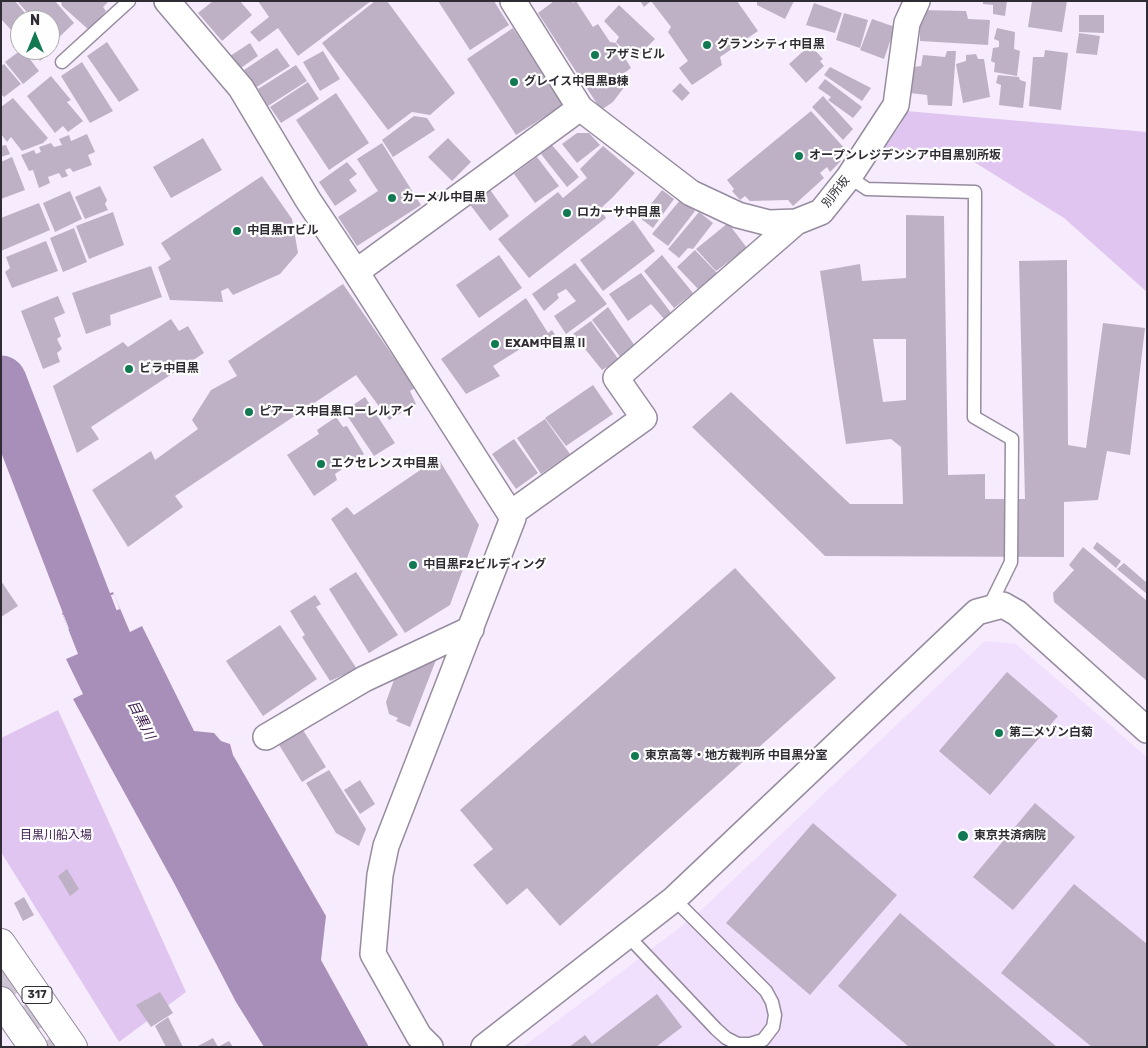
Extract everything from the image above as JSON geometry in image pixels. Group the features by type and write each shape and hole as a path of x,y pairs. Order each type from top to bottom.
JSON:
{"main road":[{"name":"317","path":"1,943 73,1047"},
{"name":"317","path":"1,1001 33,1047"}],"street":[{"path":"168,1 241,88 308,200 513,518 386,846 380,884 373,954 419,1036 430,1047"},
{"path":"356,272 580,108 513,1"},
{"name":"別所坂","path":"580,108 691,193 738,215 770,223 796,222 821,212 849,177 896,105 907,23 917,1"},
{"path":"510,514 644,418 616,378 796,222"},
{"path":"484,1047 674,900 977,612 989,607 1003,605 1017,613 1147,730"},
{"path":"266,737 364,679 470,629"}],"lane":[{"path":"62,62 129,1"},
{"path":"849,177 867,189 974,192 974,417 1012,439 1011,562 989,607"},
{"path":"628,936 726,1038 738,1044 750,1044 763,1040 773,1027 774,1015 772,1002 766,991 674,900"}],"shaded area":[{"name":"東京共済病院","path":"985,641 1016,644 1147,757 1147,1047 523,1047 696,915"}],"green space":[{"path":"906,111 1147,132 1147,292 1064,218 971,160 881,153 901,124"},
{"name":"目黒川船入場","path":"58,710 186,992 119,1042 1,852 1,738"}],"water":[{"path":"113,592 130,632 142,626 194,731 214,733 221,741 230,744 233,755 326,916 321,960 369,1047 264,1047 236,1002 174,883 73,699 83,694 66,659 78,654 62,613"}],"pier":[{"path":"114,594 120,609 68,629 63,615"}],"building":[{"path":"1,1 15,1 22,10 10,10 10,29 1,19"},
{"path":"17,1 55,1 74,23 60,36 60,10 25,10"},
{"path":"61,1 109,1 103,7 106,11 89,30 62,6"},
{"path":"213,1 240,1 252,15 222,41 198,13"},
{"path":"258,1 371,1 298,56 278,28 259,42 250,32 269,17"},
{"path":"375,1 387,1 455,93 430,115 412,112 388,130 322,43"},
{"path":"438,1 494,1 509,25 470,50"},
{"name":"アザミビル","path":"554,1 572,1 573,3 576,1 593,27 598,24 610,42 616,43 631,68 623,74 628,82 613,102 601,110 538,13"},
{"path":"640,1 651,1 644,7"},
{"name":"グランシティ中目黒","path":"651,1 737,1 758,31 720,57 722,65 692,85 679,68 688,61 668,32 671,27"},
{"path":"757,1 794,1 785,19 757,5"},
{"path":"983,1 1007,1 1005,16 993,14 993,5 983,4"},
{"path":"1032,1 1067,1 1062,32 1028,27"},
{"path":"814,3 842,13 835,33 806,25"},
{"path":"619,5 655,39 634,60 616,42 619,37 604,21"},
{"path":"920,10 966,11 968,19 990,20 988,45 920,41"},
{"path":"844,13 868,20 860,48 836,40"},
{"path":"1079,15 1104,15 1104,33 1079,32"},
{"path":"872,19 895,27 884,59 860,50"},
{"name":"グレイス中目黒B棟","path":"513,28 563,105 516,135 467,59"},
{"path":"997,28 1015,32 1014,49 1020,51 1017,76 994,72 995,63 991,61 993,48 999,47 999,41 994,39"},
{"path":"1079,33 1100,36 1097,55 1076,53"},
{"path":"107,42 139,90 119,102 87,56"},
{"path":"250,43 258,56 238,70 230,56"},
{"path":"810,45 823,59 820,61 824,66 806,83 789,64"},
{"path":"277,48 290,66 255,88 244,70"},
{"path":"1045,50 1068,53 1061,110 1029,106 1033,57 1044,57"},
{"path":"323,51 340,79 320,91 303,62"},
{"path":"947,51 956,51 952,106 928,105 927,95 910,93 913,67 921,66 923,55 945,57"},
{"path":"976,54 978,59 984,59 990,97 963,103 956,64 966,61 966,55"},
{"path":"10,58 10,60 31,60 39,71 23,84 5,62"},
{"path":"82,62 113,111 90,123 61,76"},
{"path":"4,64 21,84 4,97 1,94 1,66"},
{"path":"296,65 307,81 268,106 258,89"},
{"path":"830,67 871,88 862,101 824,75"},
{"path":"998,75 1019,77 1020,80 1026,82 1023,108 999,105 1001,85 996,83"},
{"path":"51,76 71,100 67,102 83,121 68,132 63,126 55,133 27,96"},
{"path":"825,79 862,107 853,118 828,100 831,97 818,88"},
{"path":"308,82 319,99 281,123 270,107"},
{"path":"680,83 690,93 682,101 672,91"},
{"path":"336,93 369,143 329,170 296,120"},
{"path":"823,96 853,129 843,140 812,107"},
{"path":"13,98 48,138 43,143 22,151 11,137 7,142 1,134 1,107"},
{"name":"オープンレジデンシア中目黒別所坂","path":"811,111 846,150 840,162 830,172 827,167 820,173 824,178 793,206 788,200 750,201 745,196 740,200 732,191 734,189 727,180"},
{"path":"414,116 427,118 435,130 393,157 382,140"},
{"path":"577,133 589,133 600,145 577,163 562,144"},
{"path":"87,134 95,152 88,155 92,165 73,172 70,168 65,170 68,176 62,178 59,173 48,177 50,183 39,188 33,170 29,171 21,155 34,150 36,154 41,152 39,147 51,143 54,147 62,145 59,139 69,135 71,141"},
{"path":"203,138 222,170 171,198 153,167"},
{"path":"448,138 471,162 452,181 428,157"},
{"name":"カーメル中目黒","path":"382,143 421,205 357,246 338,217 378,191 357,159"},
{"path":"6,145 10,154 1,157 1,146"},
{"path":"552,145 579,177 567,187 541,154"},
{"name":"ロカーサ中目黒","path":"603,146 635,173 600,209 606,218 529,278 498,239 558,192 563,198 587,178 580,169"},
{"path":"12,157 25,190 1,199 1,162"},
{"path":"537,157 559,186 535,203 514,174"},
{"path":"347,162 357,174 349,180 357,191 335,206 319,182"},
{"name":"中目黒ITビル","path":"262,176 292,219 298,253 280,274 233,295 228,288 221,291 223,302 170,300 158,267 171,259 161,243"},
{"path":"100,186 107,200 105,204 108,210 85,219 75,197"},
{"path":"488,187 509,216 490,231 468,202"},
{"path":"662,190 674,199 653,228 640,218"},
{"path":"70,191 82,219 55,232 43,203"},
{"path":"681,199 695,211 668,246 652,234"},
{"path":"39,203 50,230 1,251 1,218"},
{"path":"113,212 124,245 89,259 76,226"},
{"path":"699,212 713,223 693,249 688,248 679,258 668,249"},
{"path":"906,215 944,216 948,475 985,474 985,499 1025,499 1019,261 1067,260 1068,445 1086,448 1103,323 1145,328 1130,455 1107,451 1098,500 1064,502 1064,557 825,556 692,427 731,392 850,504 903,504 901,447 891,439 846,444 820,271 860,264 862,281 906,278","holes":["873,339 906,339 906,400 883,402"]},
{"path":"633,220 655,251 603,291 580,260"},
{"path":"728,223 747,248 716,271 696,249"},
{"path":"74,228 87,262 63,272 50,238"},
{"path":"46,241 58,271 12,288 5,272 10,268 6,257"},
{"path":"695,250 718,274 701,292 677,267"},
{"path":"499,255 522,288 479,318 456,285"},
{"path":"662,255 693,293 674,308 644,271"},
{"path":"575,263 607,304 566,334 554,316 576,301 566,289 557,294 559,298 544,311 532,294"},
{"path":"151,266 162,297 110,315 111,325 86,334 72,293"},
{"path":"641,273 672,314 665,320 651,304 628,321 609,294"},
{"name":"ピアース中目黒ローレルアイ","path":"343,284 415,388 410,391 416,404 389,420 356,375 175,496 183,507 128,547 92,490 151,451 155,460 198,429 192,420 211,390 237,376 228,361"},
{"path":"58,296 65,313 54,318 61,336 57,339 62,349 57,353 60,362 43,369 21,311"},
{"name":"EXAM中目黒Ⅱ","path":"526,298 548,333 552,330 558,339 544,349 536,339 493,366 500,376 466,394 441,359"},
{"path":"608,307 635,346 626,351 628,354 621,358 592,320"},
{"name":"ビラ中目黒","path":"171,319 179,331 188,326 204,353 91,427 99,439 77,453 53,386 123,342 128,347"},
{"path":"591,321 619,360 602,370 573,334"},
{"path":"593,385 613,414 566,446 545,418"},
{"path":"365,397 395,443 374,456 344,411"},
{"name":"エクセレンス中目黒","path":"336,417 343,427 347,426 364,454 335,474 337,480 314,496 287,455 319,434 317,430"},
{"path":"545,419 570,454 541,474 517,438"},
{"path":"514,439 538,473 516,489 492,454"},
{"name":"中目黒F2ビルディング","path":"438,458 479,525 450,605 405,633 331,519 347,507 354,515"},
{"path":"1097,542 1121,561 1116,568 1093,548"},
{"path":"1083,547 1147,599 1147,681 1054,602 1053,593 1074,570 1069,565"},
{"path":"1124,563 1147,583 1147,594 1117,569"},
{"name":"東京高等・地方裁判所 中目黒分室","path":"735,568 836,678 560,926 527,888 507,905 473,865 493,849 460,810"},
{"path":"356,572 398,635 369,653 329,589"},
{"path":"1,581 18,606 1,617"},
{"path":"315,595 321,604 316,607 357,669 330,681 302,637 305,635 290,611"},
{"path":"280,625 317,679 263,716 226,661"},
{"path":"424,655 436,660 410,727 396,721 398,718 389,714 386,702 399,666"},
{"name":"第二メゾン白菊","path":"1007,672 1058,716 990,795 939,751"},
{"path":"300,725 326,767 302,782 276,740"},
{"path":"329,770 366,829 359,846 336,833 306,783"},
{"path":"360,780 375,804 360,814 344,790"},
{"path":"1035,803 1075,837 1013,910 973,877"},
{"path":"813,823 897,895 810,995 726,923"},
{"path":"67,869 79,889 70,896 58,876"},
{"path":"1074,884 1147,944 1147,1047 1092,1047 1001,973"},
{"path":"24,897 34,915 23,921 14,903"},
{"path":"900,913 1057,1047 909,1047 838,986"},
{"path":"160,992 173,1013 151,1027 136,1005"},
{"path":"657,994 682,1027 656,1047 569,1047 585,1035 592,1044"},
{"path":"168,1017 183,1047 166,1047 155,1026"},
{"path":"213,1038 218,1047 196,1047"},
{"path":"229,1041 233,1047 218,1047"}],"waterway":[{"name":"目黒川","path":"1,381 103,646 115,668"}],"tunnel":[{"path":"1,970 53,1047"}],"place":[{"name":"グランシティ中目黒","path":"707,45"},
{"name":"アザミビル","path":"595,55"},
{"name":"グレイス中目黒B棟","path":"514,82"},
{"name":"オープンレジデンシア中目黒別所坂","path":"799,156"},
{"name":"カーメル中目黒","path":"392,198"},
{"name":"ロカーサ中目黒","path":"567,213"},
{"name":"中目黒ITビル","path":"237,231"},
{"name":"EXAM中目黒Ⅱ","path":"495,344"},
{"name":"ビラ中目黒","path":"129,369"},
{"name":"ピアース中目黒ローレルアイ","path":"249,412"},
{"name":"エクセレンス中目黒","path":"321,464"},
{"name":"中目黒F2ビルディング","path":"413,565"},
{"name":"第二メゾン白菊","path":"999,733"},
{"name":"東京高等・地方裁判所 中目黒分室","path":"635,756"},
{"name":"東京共済病院","path":"963,836"}]}
